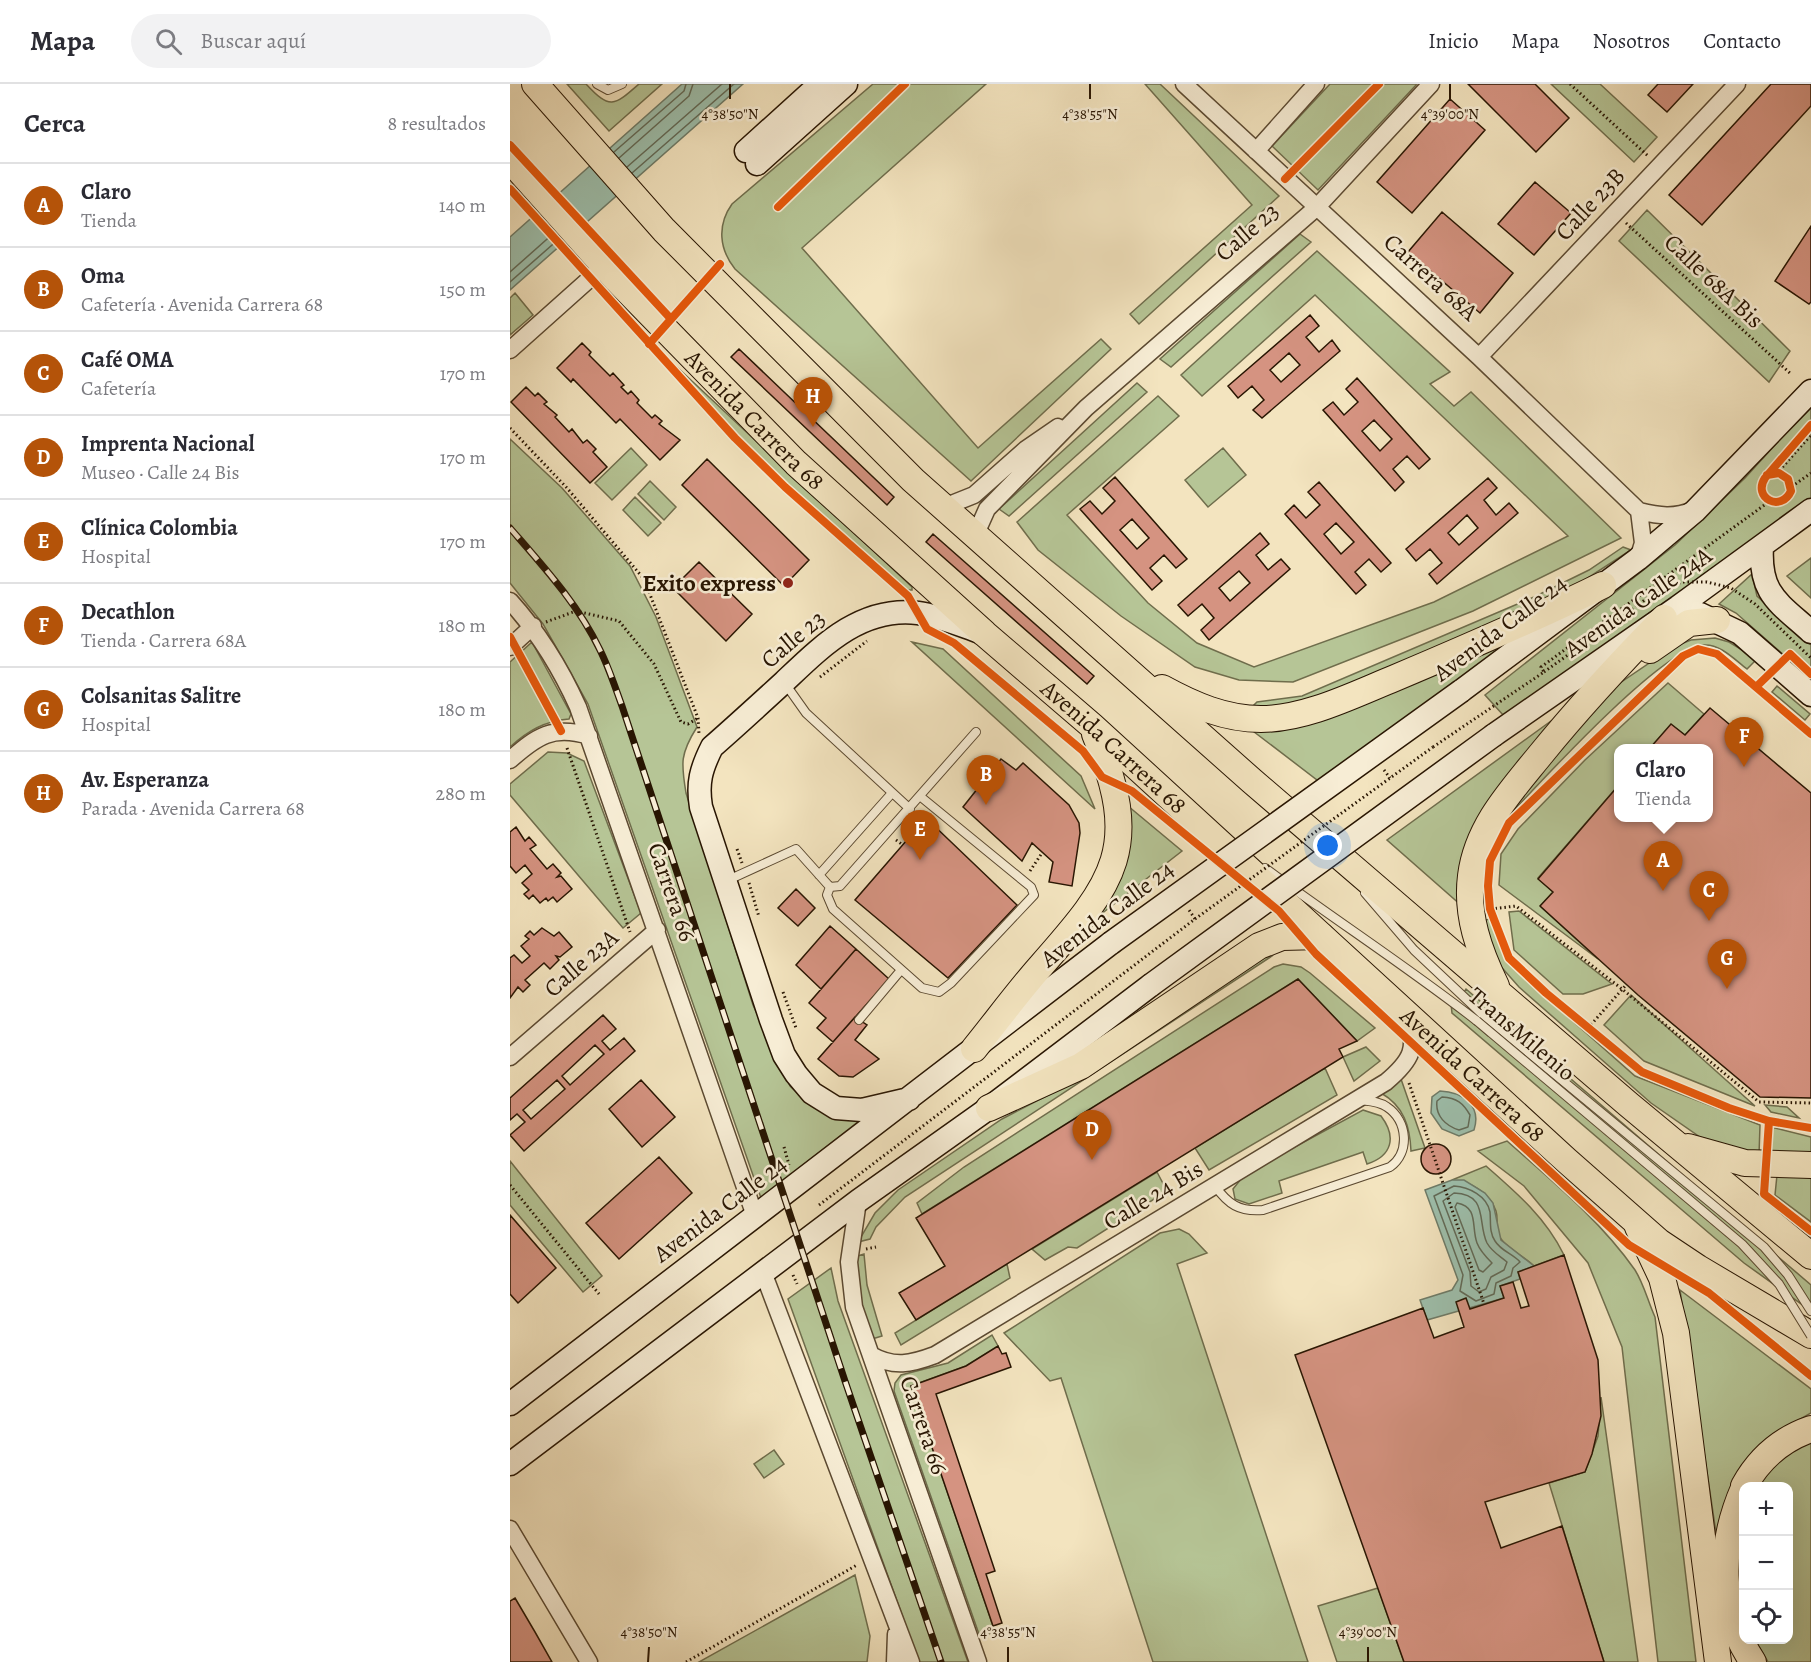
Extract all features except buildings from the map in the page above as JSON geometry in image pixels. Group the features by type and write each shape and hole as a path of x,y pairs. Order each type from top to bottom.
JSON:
{"main road":[{"path":"820,84 752,158 846,84"},
{"path":"536,85 709,277 944,507 1215,748 1673,1142 1811,1256"},
{"name":"Avenida Carrera 68","path":"510,160 689,357 796,463 985,634 1091,725 1635,1222 1698,1269 1811,1335"},
{"name":"Avenida Calle 24","path":"510,1404 1112,943 1461,691 1638,559 1698,508 1811,391"},
{"name":"Avenida Calle 24A","path":"989,1108 1151,985 1494,735 1671,612 1811,510"},
{"path":"1762,546 1762,576 1768,590 1811,632"},
{"path":"1125,668 1176,696 1218,713 1262,719 1290,716 1370,688 1506,633 1603,585"},
{"path":"1500,994 1483,959 1471,911 1471,875 1477,849 1488,824 1505,799 1586,699 1671,612 1717,620 1740,633 1811,695"},
{"name":"Calle 23","path":"736,877 701,807 698,789 701,769 712,747 826,642 870,618 892,613 918,613 950,621 985,634"},
{"path":"1586,699 1679,628 1697,620 1717,620"},
{"path":"974,1049 1090,909 1110,875 1119,827 1118,801 1091,725"},
{"path":"736,877 771,1020 784,1055 796,1074 812,1092 836,1108 862,1110 909,1099"},
{"path":"510,1464 858,1200 989,1108 1081,1066 1259,946 1282,937 1321,936"},
{"path":"1673,1142 1745,1163 1811,1165"},
{"path":"1635,1222 1662,1278 1676,1333 1718,1662"},
{"path":"1747,1482 1760,1462 1773,1450 1789,1438 1811,1429"},
{"path":"1739,1500 1729,1526 1725,1560 1726,1594 1733,1626 1753,1662"}],"street":[{"name":"Carrera 68A","path":"1184,84 1479,357 1639,511"},
{"path":"1256,151 1316,84"},
{"name":"Calle 23","path":"980,539 979,527 987,508 1086,408 1316,208 1431,84"},
{"name":"Calle 23B","path":"1479,357 1737,84"},
{"path":"510,350 604,266"},
{"name":"Calle 23","path":"944,507 974,495 1026,449 1086,408"},
{"path":"1638,559 1643,536 1639,511 1681,516 1698,508"},
{"name":"Carrera 66","path":"510,601 533,626 564,676 590,736 755,1216"},
{"path":"510,647 533,626"},
{"path":"510,760 541,736 561,731 590,736"},
{"name":"Calle 23A","path":"510,1057 657,930"},
{"name":"Calle 24 Bis","path":"871,1355 892,1364 903,1364 935,1355 1386,1082 1410,1057 1414,1046 1406,1015"},
{"name":"Carrera 66","path":"858,1200 849,1262 854,1307 978,1662"},
{"path":"764,1272 910,1662"},
{"path":"510,1530 589,1662"},
{"path":"895,1621 897,1648 895,1662"}],"lane":[{"path":"597,84 608,90 622,84"},
{"path":"784,682 806,713 910,809"},
{"path":"830,887 840,886 921,797 976,732"},
{"name":"TransMilenio","path":"1215,748 1341,868 1479,1018 1742,1244 1779,1284 1811,1335"},
{"path":"819,876 892,793"},
{"path":"830,887 827,895 832,909 922,988 939,992 951,983 1034,895 1031,887 921,797"},
{"name":"TransMilenio","path":"1173,800 1336,921 1479,1018 1750,1235 1780,1265 1811,1311"},
{"path":"736,877 796,849 830,887"},
{"path":"859,1020 901,970"},
{"path":"1215,1186 1223,1197 1241,1210 1263,1210 1390,1167 1400,1161 1404,1152 1402,1126 1390,1108 1381,1103 1358,1099"}],"path":[{"path":"1570,84 1659,166"},
{"path":"1811,425 1767,475 1761,489 1763,495 1770,501 1780,502 1788,490 1811,480"},
{"path":"510,428 567,488 644,579 698,718 699,738"},
{"path":"1811,435 1779,474 1769,478 1765,484 1765,491 1769,497 1776,499 1811,473"},
{"path":"1767,475 1779,474 1786,477 1788,490"},
{"path":"1544,672 1541,667 1770,501"},
{"path":"815,1208 1195,919 1433,747 1656,592 1682,582 1707,582 1731,588 1755,604 1811,658"},
{"path":"533,626 576,611 619,621 654,664 681,722 687,724 698,718"},
{"path":"819,677 873,637"},
{"path":"561,731 635,948"},
{"path":"733,839 736,877 760,922"},
{"path":"1237,876 1254,890"},
{"path":"1489,897 1493,919"},
{"path":"1490,909 1516,906 1622,989 1759,1102 1811,1103"},
{"path":"1588,1028 1626,985"},
{"path":"781,986 796,1029"},
{"path":"1580,1021 1597,1035"},
{"path":"1415,1079 1408,1084 1484,1304"},
{"path":"784,1147 791,1170"},
{"path":"510,1185 599,1294"},
{"path":"793,1275 797,1284"},
{"path":"687,1662 871,1557"}],"shaded area":[{"path":"567,84 586,84 601,98 612,102 624,97 639,84 662,84 609,131"},
{"path":"873,84 986,84 802,248 978,448 1101,339 1111,349 971,481 735,269 723,245 722,229 732,204"},
{"path":"1145,84 1160,84 1279,196 1139,324 1130,314 1252,205"},
{"path":"1330,84 1417,84 1318,190 1272,146"},
{"path":"1551,84 1600,84 1657,137 1634,162"},
{"path":"1647,210 1790,351 1769,382 1619,241"},
{"path":"1300,234 1311,242 1171,367 1160,359"},
{"path":"1317,251 1450,372 1430,384 1454,406 1471,392 1621,538 1473,611 1293,682 1239,680 1195,667 1121,616 1038,550 1017,522 1158,396 1179,416 1067,515 1148,603 1197,643 1254,667 1434,602 1568,536 1315,295 1202,396 1181,375"},
{"path":"515,293 533,315 510,335 510,298"},
{"path":"662,353 912,587 912,590 908,590 850,541 766,465 673,368"},
{"path":"1137,383 1147,392 1009,516 999,509"},
{"path":"1811,405 1811,498 1504,716 1485,695 1675,545 1745,478"},
{"path":"510,439 562,488 630,566 656,617 697,727 687,744 683,759 686,793 753,1005 790,1086 811,1106 831,1117 859,1121 761,1198 588,704 543,624 510,583"},
{"path":"631,448 647,465 612,500 595,483"},
{"path":"1223,448 1246,475 1208,507 1185,480"},
{"path":"650,481 676,507 664,520 638,494"},
{"path":"635,497 661,523 648,536 623,510"},
{"path":"1623,547 1631,550 1546,605 1310,701 1249,710 1257,702 1302,696 1534,597 1589,570"},
{"path":"1811,558 1811,598 1787,576"},
{"path":"1752,574 1757,596 1811,645 1811,679 1736,613 1719,604"},
{"path":"1528,631 1321,783 1249,728"},
{"path":"1715,638 1729,642 1757,659 1747,669 1716,647 1704,645 1685,652 1631,693 1570,751 1503,822 1488,860 1485,880 1486,901 1477,903 1486,840 1589,704 1673,647 1691,640"},
{"path":"532,642 571,714 569,719 537,728 510,747 510,662"},
{"path":"912,642 943,649 1081,776 1095,809"},
{"path":"1668,683 1704,714 1685,735 1671,725 1654,744 1614,744 1614,791 1538,878 1553,892 1541,907 1598,959 1499,885 1501,854 1518,829 1585,760"},
{"path":"1777,686 1810,714 1805,720 1772,692"},
{"path":"1573,705 1523,767 1462,906 1387,840"},
{"path":"548,752 567,753 584,761 641,913 623,928 510,795 510,784"},
{"path":"1128,806 1182,851 1100,915 1114,892"},
{"path":"1519,911 1612,984 1583,994 1563,994 1514,950 1509,912"},
{"path":"1490,919 1504,956 1524,978 1635,1076 1760,1125 1759,1155 1700,1137 1651,1103 1519,987 1496,961 1481,921"},
{"path":"1260,954 1272,956 905,1197 876,1227 870,1239 858,1242 875,1213 898,1190 1002,1119 1081,1078"},
{"path":"1283,964 1301,967 1310,973 1375,1028 1357,1041 1298,979 922,1214 917,1203 964,1167 1274,967"},
{"path":"1466,989 1811,1285 1811,1311 1744,1263 1452,1013 1451,1004 1488,1036 1499,1023 1464,992"},
{"path":"1631,995 1755,1106 1644,1061 1604,1025"},
{"path":"1366,1047 1380,1061 1354,1081 1343,1057"},
{"path":"1325,1068 1337,1095 1209,1170 1195,1148"},
{"path":"1401,1079 1425,1148 1411,1151 1404,1118 1395,1104 1381,1093"},
{"path":"1765,1105 1787,1107 1799,1118 1771,1112"},
{"path":"1363,1110 1381,1116 1389,1131 1387,1151 1375,1161 1367,1164 1363,1152 1279,1181 1282,1193 1249,1204 1235,1199 1233,1189 1245,1174"},
{"path":"1771,1127 1811,1137 1811,1154 1769,1156"},
{"path":"1507,1141 1607,1234 1638,1275 1655,1317 1696,1662 1658,1662 1622,1347 1588,1263 1524,1186 1478,1151"},
{"path":"510,1161 602,1276 583,1292 510,1205"},
{"path":"1486,1166 1520,1196 1540,1218 1564,1255 1534,1266 1504,1243 1498,1232 1496,1211 1489,1199 1479,1189 1452,1180"},
{"path":"1157,1172 1167,1191 1077,1248 1068,1247 1045,1260 1032,1249"},
{"path":"1811,1174 1811,1222 1775,1195 1777,1175"},
{"path":"1179,1229 1189,1234 1207,1253 1177,1264 1308,1662 1153,1662 1061,1378 1050,1381 1004,1333 1160,1233"},
{"path":"864,1254 867,1285 882,1336 872,1339 859,1299 854,1257"},
{"path":"1007,1264 1010,1278 901,1345 895,1333"},
{"path":"831,1268 838,1301 968,1662 919,1662 788,1299"},
{"path":"1680,1290 1811,1389 1811,1413 1772,1435 1751,1482 1739,1482 1739,1508 1719,1553"},
{"path":"992,1335 998,1346 966,1366 911,1386 993,1626 997,1631 980,1637 894,1391 895,1383 901,1375 948,1363"},
{"path":"1601,1397 1638,1662 1604,1662 1549,1483 1585,1472 1598,1436"},
{"path":"1811,1439 1811,1662 1768,1662 1757,1644 1793,1644 1793,1482 1761,1482 1781,1459"},
{"path":"774,1450 784,1464 764,1478 754,1464"},
{"path":"855,1575 870,1636 867,1662 699,1662"},
{"path":"1378,1588 1404,1662 1337,1662 1318,1606"}],"water":[{"path":"682,84 743,84 510,290 510,237"},
{"path":"1440,1091 1463,1097 1473,1107 1476,1121 1474,1130 1459,1136 1442,1129 1431,1113 1432,1097"},
{"path":"1452,1180 1464,1180 1485,1193 1493,1203 1501,1240 1534,1266 1518,1272 1520,1279 1500,1286 1504,1298 1427,1320 1420,1300 1452,1290 1458,1280 1425,1190"}],"railway":[{"path":"510,528 559,586 581,617 600,650 612,678 845,1381 941,1662"}],"cycle path":[{"path":"778,207 905,84"},
{"path":"1285,179 1379,84"},
{"path":"510,145 671,319"},
{"path":"510,189 735,438 785,487 908,596 927,629 954,643 1083,751 1102,777 1132,791 1279,911 1316,954 1629,1245 1709,1293 1811,1376"},
{"path":"649,344 720,264"},
{"path":"1767,475 1779,473 1788,479 1791,491 1786,498 1775,502 1769,500 1762,492 1762,485 1765,478 1811,425"},
{"path":"510,637 561,731"},
{"path":"1811,734 1717,654 1698,649 1683,656 1509,823 1490,861 1488,886 1490,909 1509,958 1546,993 1642,1072 1729,1108 1769,1121 1811,1128"},
{"path":"1756,687 1790,654 1811,674"},
{"path":"1769,1121 1764,1194 1811,1231"}],"place":[{"name":"Av. Esperanza","path":"813,427"},
{"name":"Exito express","path":"788,583"},
{"name":"Decathlon","path":"1744,767"},
{"name":"Oma","path":"986,805"},
{"name":"Clínica Colombia","path":"920,860"},
{"name":"Claro","path":"1663,891"},
{"name":"Café OMA","path":"1709,921"},
{"name":"Colsanitas Salitre","path":"1727,989"},
{"name":"Imprenta Nacional","path":"1092,1160"}]}
